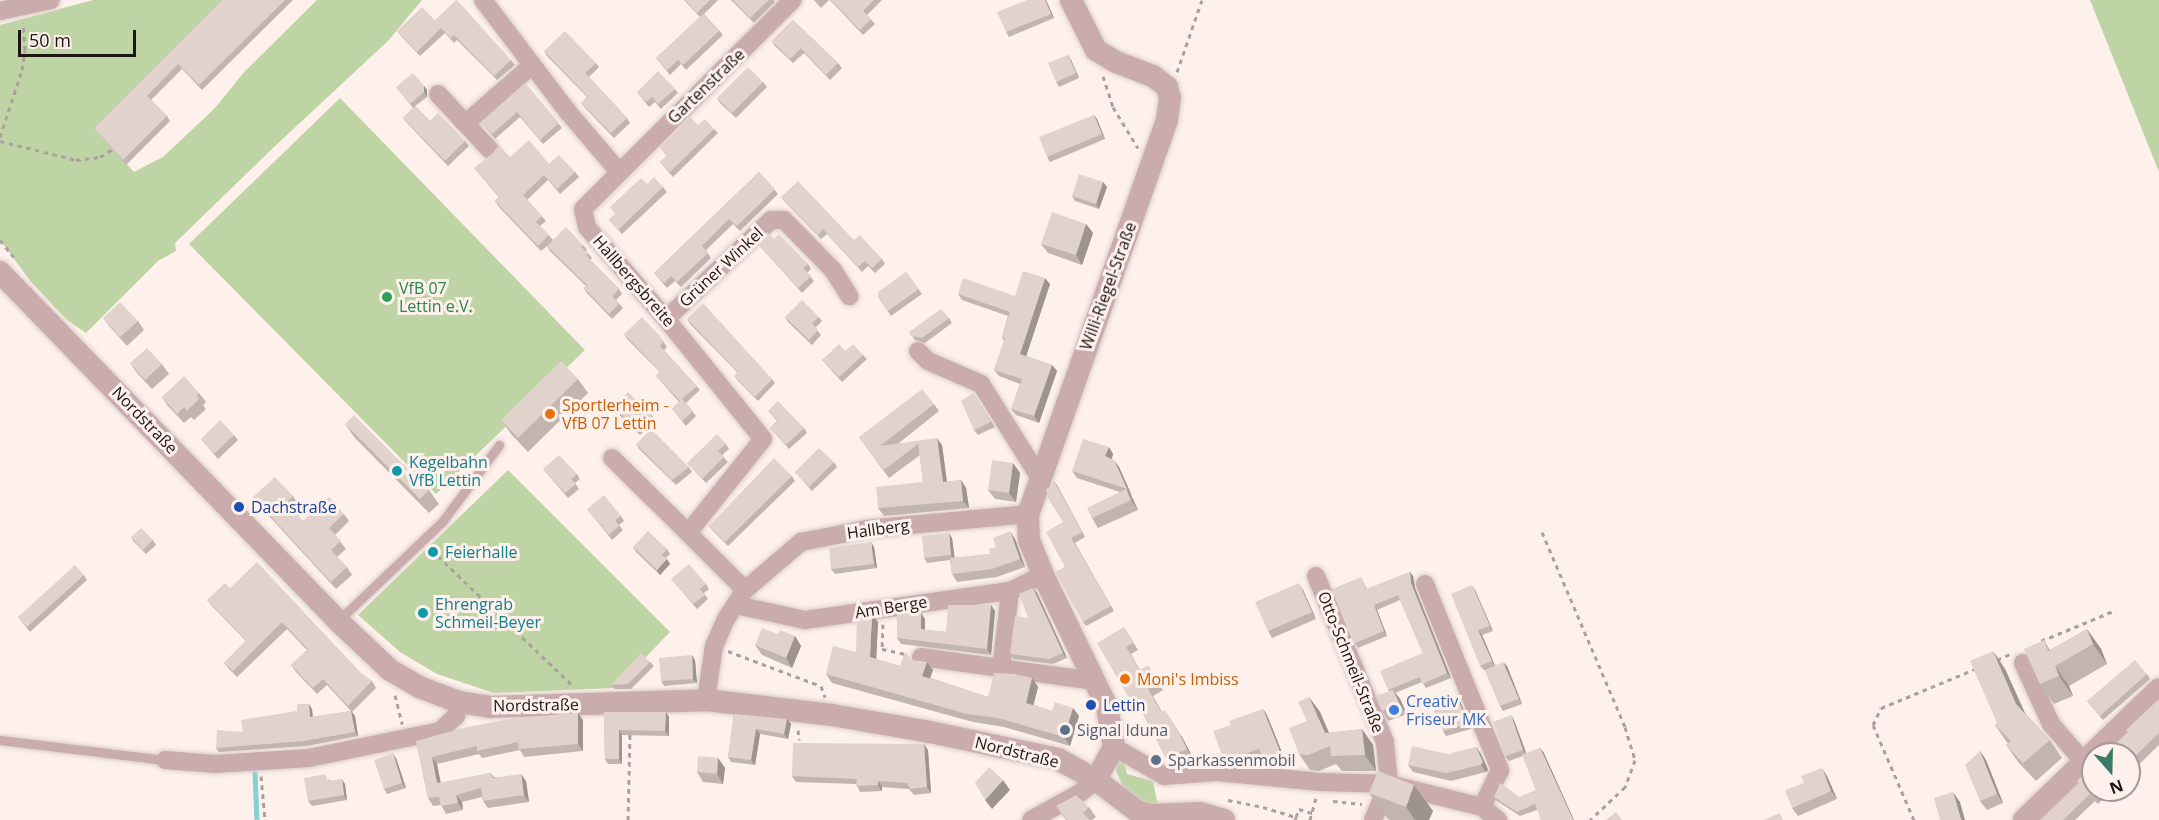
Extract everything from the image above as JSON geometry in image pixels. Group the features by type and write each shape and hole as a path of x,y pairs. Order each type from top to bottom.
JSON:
{"street":[{"path":"0,11 51,0"},
{"path":"483,0 532,65 619,172"},
{"name":"Gartenstraße","path":"619,172 793,0"},
{"path":"1071,0 1093,46 1116,62 1153,76 1163,83 1169,94"},
{"path":"466,123 532,65"},
{"path":"438,94 490,150"},
{"name":"Willi-Riegel-Straße","path":"1114,747 1107,707 1043,575 1029,540 1028,514 1167,120 1169,94"},
{"name":"Hallbergsbreite","path":"619,172 583,209 586,227 666,319 763,439 688,533"},
{"name":"Grüner Winkel","path":"666,319 771,220 784,220 833,270 849,296"},
{"name":"Nordstraße","path":"0,272 338,621 393,672 419,687 459,702 517,708 706,700 832,715 930,732 1058,759 1096,780 1137,811 1151,818 1200,813 1224,820"},
{"path":"918,351 928,361 981,384 1040,478"},
{"path":"612,458 717,561 741,598"},
{"name":"Hallberg","path":"706,700 714,646 741,598 801,542 867,529 1028,514"},
{"name":"Am Berge","path":"741,598 805,620 1010,591 1043,575"},
{"name":"Otto-Schmeil-Straße","path":"1316,576 1385,742 1389,784"},
{"path":"1425,584 1500,770 1482,807"},
{"path":"1000,670 1010,591"},
{"path":"921,657 1000,670 1093,681"},
{"path":"2021,657 2052,723 2081,759"},
{"path":"2103,742 2159,689"},
{"path":"165,760 215,764 309,758 428,735 449,724 456,717 459,702"},
{"path":"1031,820 1080,793 1096,780 1114,747 1164,776 1217,772 1318,790 1389,784 1482,807 1498,820"},
{"path":"2024,820 2081,763"},
{"path":"1376,813 1389,784"}],"lane":[{"path":"338,621 442,522 499,445"},
{"path":"0,740 165,760"}],"path":[{"path":"1169,94 1202,0"},
{"path":"21,8 25,50 22,70 0,139 76,160 100,157 113,149"},
{"path":"1093,46 1113,107 1151,167"},
{"path":"1542,532 1625,726 1635,760 1625,787 1590,820"},
{"path":"438,556 592,704"},
{"path":"884,609 882,649 921,657"},
{"path":"2040,642 2116,610"},
{"path":"714,646 821,686 832,715"},
{"path":"1914,820 1873,725 1881,708 2021,657"},
{"path":"395,697 403,730"},
{"path":"628,820 630,702"},
{"path":"260,762 265,820"},
{"path":"1310,820 1318,790 1376,813"},
{"path":"1296,817 1299,809 1312,813"}],"green space":[{"path":"93,0 230,0 108,143 134,172 163,157 215,108 245,71 317,0 422,0 388,41 175,243 176,251 158,261 86,333 67,320 31,282 0,240 0,25"},
{"path":"2090,0 2159,0 2159,172"},
{"name":"VfB 07 Lettin e.V.","path":"340,98 585,350 436,494 189,244"},
{"path":"508,470 670,632 616,688 494,693 437,674 400,652 358,615"},
{"path":"1118,760 1124,762 1127,774 1153,781 1158,806 1146,804 1124,789 1116,771"}],"building":[{"path":"222,0 285,0 199,85 178,64 147,96 167,116 123,160 94,128"},
{"path":"456,0 511,60 494,76 454,35 451,38 441,28 417,52 397,31 422,7 435,20"},
{"path":"685,0 710,0 697,13"},
{"path":"733,0 769,0 750,18"},
{"path":"831,0 874,0 863,11 871,19 860,30"},
{"path":"1027,0 1045,0 1051,14 1006,32 997,12"},
{"path":"703,14 719,31 683,65 678,60 667,70 656,58"},
{"path":"793,20 838,63 826,75 801,48 790,59 772,41"},
{"path":"565,31 596,63 585,73 627,118 611,133 581,103 588,97 544,51"},
{"path":"1068,55 1076,73 1056,82 1048,63"},
{"path":"748,67 763,82 732,113 717,98"},
{"path":"658,71 675,89 658,104 652,97 646,102 637,92"},
{"path":"413,73 424,86 424,92 410,104 396,87"},
{"path":"525,83 559,123 540,140 517,112 492,134 481,122"},
{"path":"415,106 430,121 438,113 465,141 445,161 403,118"},
{"path":"1094,115 1102,134 1047,157 1039,137"},
{"path":"690,117 698,125 705,119 714,129 670,172 660,162 667,155 660,147"},
{"path":"529,140 549,164 559,155 575,172 557,189 544,175 523,195 542,216 536,222 549,235 538,246 495,201 500,197 474,168 493,153 499,145 510,157"},
{"path":"759,172 775,189 737,226 729,219 702,246 708,253 677,282 671,276 664,283 654,273"},
{"path":"1079,174 1103,182 1096,204 1072,196"},
{"path":"654,177 663,187 618,230 609,220 616,213 610,207 641,178 647,184"},
{"path":"798,181 854,240 860,235 882,259 872,268 865,261 858,267 823,229 818,235 781,197"},
{"path":"1052,212 1086,224 1076,255 1041,244"},
{"path":"566,227 583,245 581,247 588,253 586,255 619,289 612,296 619,304 609,314 584,288 587,285 547,246"},
{"path":"767,232 774,239 779,234 808,264 803,268 811,276 798,288 756,242"},
{"path":"1023,271 1045,278 1020,354 1052,365 1034,416 1011,409 1022,379 994,370 1005,338 1002,337 1010,312 958,294 963,278 1015,296"},
{"path":"906,272 919,289 888,311 878,297 878,292"},
{"path":"802,300 819,317 812,323 818,330 809,340 785,317"},
{"path":"120,302 138,321 120,337 103,318"},
{"path":"703,303 772,379 755,397 734,376 738,372 687,319"},
{"path":"941,309 949,318 922,338 911,336 909,332"},
{"path":"642,317 659,335 663,342 660,346 697,386 680,401 656,376 660,371 624,334"},
{"path":"839,344 845,351 853,344 863,355 839,377 822,360"},
{"path":"147,348 162,364 145,380 130,363"},
{"path":"561,361 578,379 518,438 501,420"},
{"path":"184,376 199,393 196,396 199,399 187,411 184,407 177,414 162,397"},
{"path":"922,389 934,404 880,446 937,438 943,482 961,480 963,501 878,508 876,487 923,482 918,444 884,470 859,437"},
{"path":"628,392 652,415 637,430 613,407"},
{"path":"973,393 991,422 974,430 961,401"},
{"path":"682,399 693,411 682,421 672,409"},
{"path":"778,401 804,428 786,445 770,428 778,421 768,411"},
{"name":"Kegelbahn VfB Lettin","path":"354,415 429,490 420,499 345,424"},
{"path":"220,420 234,435 214,454 201,439"},
{"path":"651,429 689,467 672,480 636,444"},
{"path":"717,434 726,444 718,451 724,457 702,479 687,463"},
{"path":"1083,439 1109,447 1105,456 1114,460 1127,489 1072,471"},
{"path":"819,448 834,462 809,487 795,472"},
{"path":"559,455 577,474 571,479 576,484 565,493 543,469"},
{"path":"774,458 792,476 725,542 709,526"},
{"path":"992,460 1013,463 1009,493 988,490"},
{"path":"275,477 293,496 286,503 303,521 329,497 344,514 329,528 341,541 331,550 347,567 331,582 253,497"},
{"path":"1054,481 1082,532 1071,538 1111,606 1083,622 1055,572 1065,567 1046,532 1063,522 1048,498 1046,489 1052,486"},
{"path":"1126,489 1131,500 1092,518 1087,508"},
{"path":"604,495 621,516 615,520 619,526 609,535 587,509"},
{"path":"141,528 153,540 143,550 131,537"},
{"path":"648,531 667,549 662,555 667,559 657,570 633,547"},
{"path":"1010,531 1020,559 992,569 952,574 950,558 990,554 989,549 996,547 993,538"},
{"path":"949,533 951,555 924,558 922,536"},
{"path":"871,542 874,564 831,569 829,548"},
{"path":"257,562 361,673 372,681 348,706 323,679 313,688 291,665 308,649 282,622 233,671 224,663 246,640 207,600 225,583 230,588"},
{"path":"689,564 706,584 700,589 705,595 693,604 671,579"},
{"path":"75,565 84,575 27,627 18,617"},
{"path":"1410,572 1411,583 1447,673 1422,684 1420,677 1388,690 1380,671 1423,653 1398,595 1374,605 1384,631 1355,643 1332,589 1361,577 1366,589"},
{"path":"1299,583 1312,612 1268,631 1255,602"},
{"path":"1472,585 1490,626 1478,630 1492,661 1480,666 1451,594"},
{"path":"1033,588 1063,653 1049,659 1010,654 1015,616 1028,618 1019,594"},
{"path":"948,605 991,605 987,649 897,638 897,613 921,613 921,629 946,632"},
{"path":"872,614 870,657 900,666 905,652 913,660 927,662 922,676 988,697 994,673 1032,678 1026,703 1052,711 1055,702 1073,708 1064,737 998,718 967,714 826,674 833,646 856,652 857,615"},
{"path":"1124,627 1133,643 1126,647 1140,670 1148,666 1158,684 1148,689 1161,712 1165,710 1178,730 1187,749 1166,758 1143,713 1132,699 1130,700 1097,643"},
{"path":"762,628 778,634 780,630 795,636 786,658 755,645"},
{"path":"2087,629 2093,644 2055,666 2059,676 2040,684 2024,649 2044,640 2048,651"},
{"path":"1993,651 2016,704 2050,740 2023,763 2006,745 2011,741 1995,725 1997,723 1970,661"},
{"path":"641,653 650,662 628,684 611,685"},
{"path":"692,655 693,679 661,681 659,658"},
{"path":"2135,660 2147,674 2100,716 2087,701"},
{"path":"1503,662 1519,699 1500,706 1485,670"},
{"path":"1393,690 1400,705 1382,711 1375,696"},
{"path":"1309,697 1325,733 1362,729 1365,755 1331,756 1330,746 1308,755 1299,754 1289,728 1307,721 1298,702"},
{"path":"1457,697 1468,724 1443,731 1432,707"},
{"path":"2159,699 2159,733 2141,750 2141,742 2118,742 2128,732 2126,730"},
{"path":"297,704 309,704 310,717 351,711 355,732 304,741 216,748 217,730 243,732 241,720 297,711"},
{"path":"1263,709 1281,754 1263,759 1259,749 1237,757 1222,755 1213,731 1231,725 1229,721"},
{"path":"604,712 666,712 665,731 619,730 619,759 605,759"},
{"path":"578,713 578,744 519,749 518,742 477,751 477,746 432,757 437,783 491,773 492,778 521,774 524,795 483,801 481,788 456,795 458,803 441,806 439,797 428,798 416,741 467,727 516,718"},
{"path":"734,714 787,719 784,734 756,729 751,760 728,757"},
{"path":"1511,715 1523,750 1505,756 1493,722"},
{"path":"793,743 924,744 927,787 910,789 907,783 878,781 878,785 856,786 857,779 792,776"},
{"path":"1412,746 1452,755 1451,753 1476,747 1483,762 1481,765 1446,773 1408,765"},
{"path":"1540,748 1573,820 1541,820 1535,804 1517,812 1494,797 1500,783 1520,797 1536,790 1522,755"},
{"path":"1980,751 1997,794 1980,801 1965,765"},
{"path":"393,753 402,783 384,789 374,760"},
{"path":"698,756 718,758 717,774 697,772"},
{"path":"989,767 1003,780 985,800 975,783"},
{"path":"1822,768 1831,791 1792,808 1785,790 1804,783 1801,776"},
{"path":"1378,771 1414,785 1406,807 1369,793"},
{"path":"326,774 327,781 342,779 344,795 308,801 304,778"},
{"path":"2081,777 2082,802 2063,820 2041,820 2079,783 2077,781"},
{"path":"1953,792 1961,820 1940,820 1934,798"},
{"path":"1076,795 1089,807 1083,813 1090,820 1067,820 1056,806"},
{"path":"1616,812 1622,820 1606,820"},
{"path":"1780,813 1783,820 1764,820"}],"waterway":[{"path":"255,773 257,820"}],"place":[{"name":"VfB 07 Lettin e.V.","path":"387,297"},
{"name":"Sportlerheim - VfB 07 Lettin","path":"550,414"},
{"name":"Kegelbahn VfB Lettin","path":"397,471"},
{"name":"Dachstraße","path":"239,507"},
{"name":"Feierhalle","path":"433,552"},
{"name":"Ehrengrab Schmeil-Beyer","path":"423,613"},
{"name":"Moni's Imbiss","path":"1125,679"},
{"name":"Lettin","path":"1091,705"},
{"name":"Creativ Friseur MK","path":"1394,710"},
{"name":"Signal Iduna","path":"1065,730"},
{"name":"Sparkassenmobil","path":"1156,760"}]}
